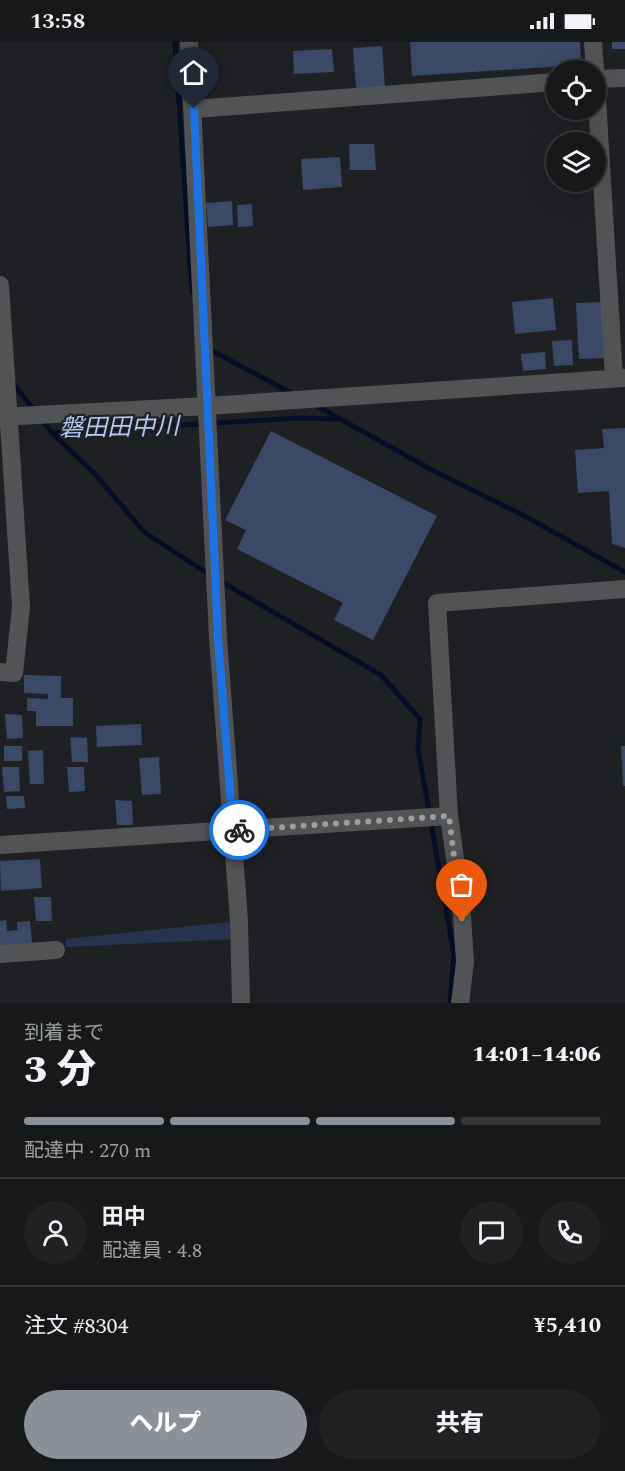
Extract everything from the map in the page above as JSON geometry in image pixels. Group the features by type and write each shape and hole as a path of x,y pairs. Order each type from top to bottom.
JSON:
{"street":[{"path":"189,42 218,638 239,918 241,1003"},
{"path":"593,42 594,60"},
{"path":"606,80 625,78"},
{"path":"194,109 546,83"},
{"path":"4,417 207,406 620,378 599,120"},
{"path":"0,285 4,417 21,607 14,673 0,672"},
{"path":"460,1003 465,962 461,901 449,816 438,603 625,589"},
{"path":"0,845 449,816"},
{"path":"0,954 56,950"}],"shaded area":[{"path":"239,921 237,939 66,947 66,939"}],"building":[{"path":"410,42 580,42 581,60 546,60 546,67 412,76"},
{"path":"612,42 625,42 625,49 612,49"},
{"path":"382,46 385,87 356,89 353,48"},
{"path":"332,49 334,72 294,74 293,51"},
{"path":"349,144 374,144 376,170 350,170"},
{"path":"340,157 342,187 303,190 301,159"},
{"path":"232,201 233,225 208,227 206,203"},
{"path":"252,204 253,226 238,227 237,205"},
{"path":"553,298 556,330 515,334 512,302"},
{"path":"602,302 605,358 579,359 576,303"},
{"path":"572,340 573,365 554,366 552,341"},
{"path":"545,352 546,369 523,371 521,354"},
{"path":"625,428 625,548 612,544 609,491 578,493 575,450 604,448 602,429"},
{"path":"271,431 437,516 373,640 334,620 343,603 237,549 246,530 225,520"},
{"path":"24,675 61,676 61,698 73,698 73,726 36,726 36,711 27,711 27,698 48,699 48,694 24,693"},
{"path":"5,714 22,715 23,738 7,739"},
{"path":"141,724 142,745 97,747 96,726"},
{"path":"70,737 87,738 88,762 72,762"},
{"path":"4,746 22,746 22,761 4,761"},
{"path":"621,746 625,746 625,786 623,786"},
{"path":"43,750 44,784 30,784 28,751"},
{"path":"159,757 161,794 142,795 139,758"},
{"path":"2,767 19,767 20,791 4,792"},
{"path":"67,767 84,767 85,791 69,792"},
{"path":"6,796 24,796 25,808 7,809"},
{"path":"115,800 132,801 133,825 117,825"},
{"path":"40,859 42,888 1,891 0,861"},
{"path":"34,897 51,897 52,921 36,921"},
{"path":"6,920 7,931 18,930 17,922 30,921 32,943 0,946 0,921"}],"waterway":[{"name":"磐田田中川","path":"175,42 192,292"},
{"name":"磐田田中川","path":"209,349 293,394"},
{"name":"磐田田中川","path":"12,382 34,410"},
{"name":"磐田田中川","path":"315,405 625,572"},
{"name":"磐田田中川","path":"42,420 52,433 298,418 338,419"},
{"path":"52,433 94,473 144,532 210,575"},
{"path":"220,581 381,675 420,719 418,749 454,954 450,1003"}],"way so far":[{"path":"239,830 449,816 462,921"}],"route":[{"path":"194,109 218,638 233,830 239,830"}]}
